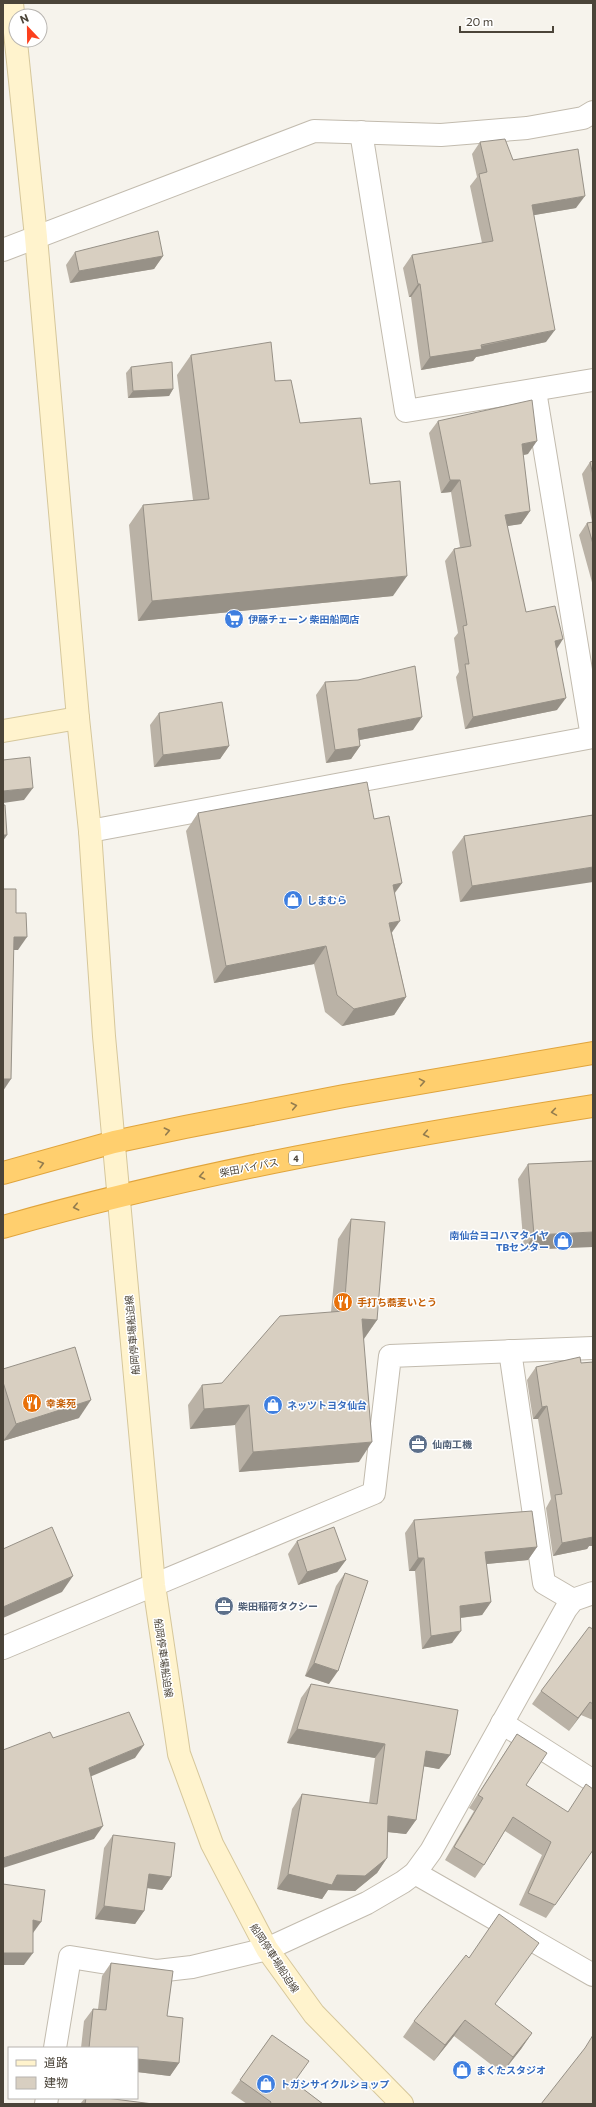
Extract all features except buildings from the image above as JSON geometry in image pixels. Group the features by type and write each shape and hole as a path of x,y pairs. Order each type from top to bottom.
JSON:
{"highway":[{"path":"3,1173 114,1142 344,1096 593,1053"},
{"name":"柴田バイパス","path":"3,1227 191,1178 495,1121 593,1106"}],"street":[{"name":"船岡停車場船迫線","path":"12,3 36,237 78,718 90,831 114,1142 154,1585 179,1754 212,1844 267,1949 314,2014 402,2104"},
{"path":"3,250 314,131 441,135 527,128 583,118 593,112"},
{"path":"361,132 406,411 535,391 593,380"},
{"path":"90,831 592,737 535,391"},
{"path":"3,731 78,718"},
{"path":"3,1648 374,1493 390,1356 593,1348"},
{"path":"510,1351 544,1582 573,1600"},
{"path":"56,2047 70,1957 157,1971 192,1967 267,1949 368,1903 415,1873 431,1851 502,1723 573,1600 593,1593"},
{"path":"502,1723 593,1781"},
{"path":"415,1873 593,1974"}],"place":[{"name":"伊藤チェーン 柴田船岡店","path":"234,619"},
{"name":"しまむら","path":"293,900"},
{"name":"南仙台ヨコハマタイヤ TBセンター","path":"563,1241"},
{"name":"手打ち蕎麦いとう","path":"343,1302"},
{"name":"幸楽苑","path":"32,1403"},
{"name":"ネッツトヨタ仙台","path":"273,1405"},
{"name":"仙南工機","path":"418,1444"},
{"name":"柴田稲荷タクシー","path":"224,1606"},
{"name":"まくたスタジオ","path":"462,2070"},
{"name":"トガシサイクルショップ","path":"266,2084"}]}
